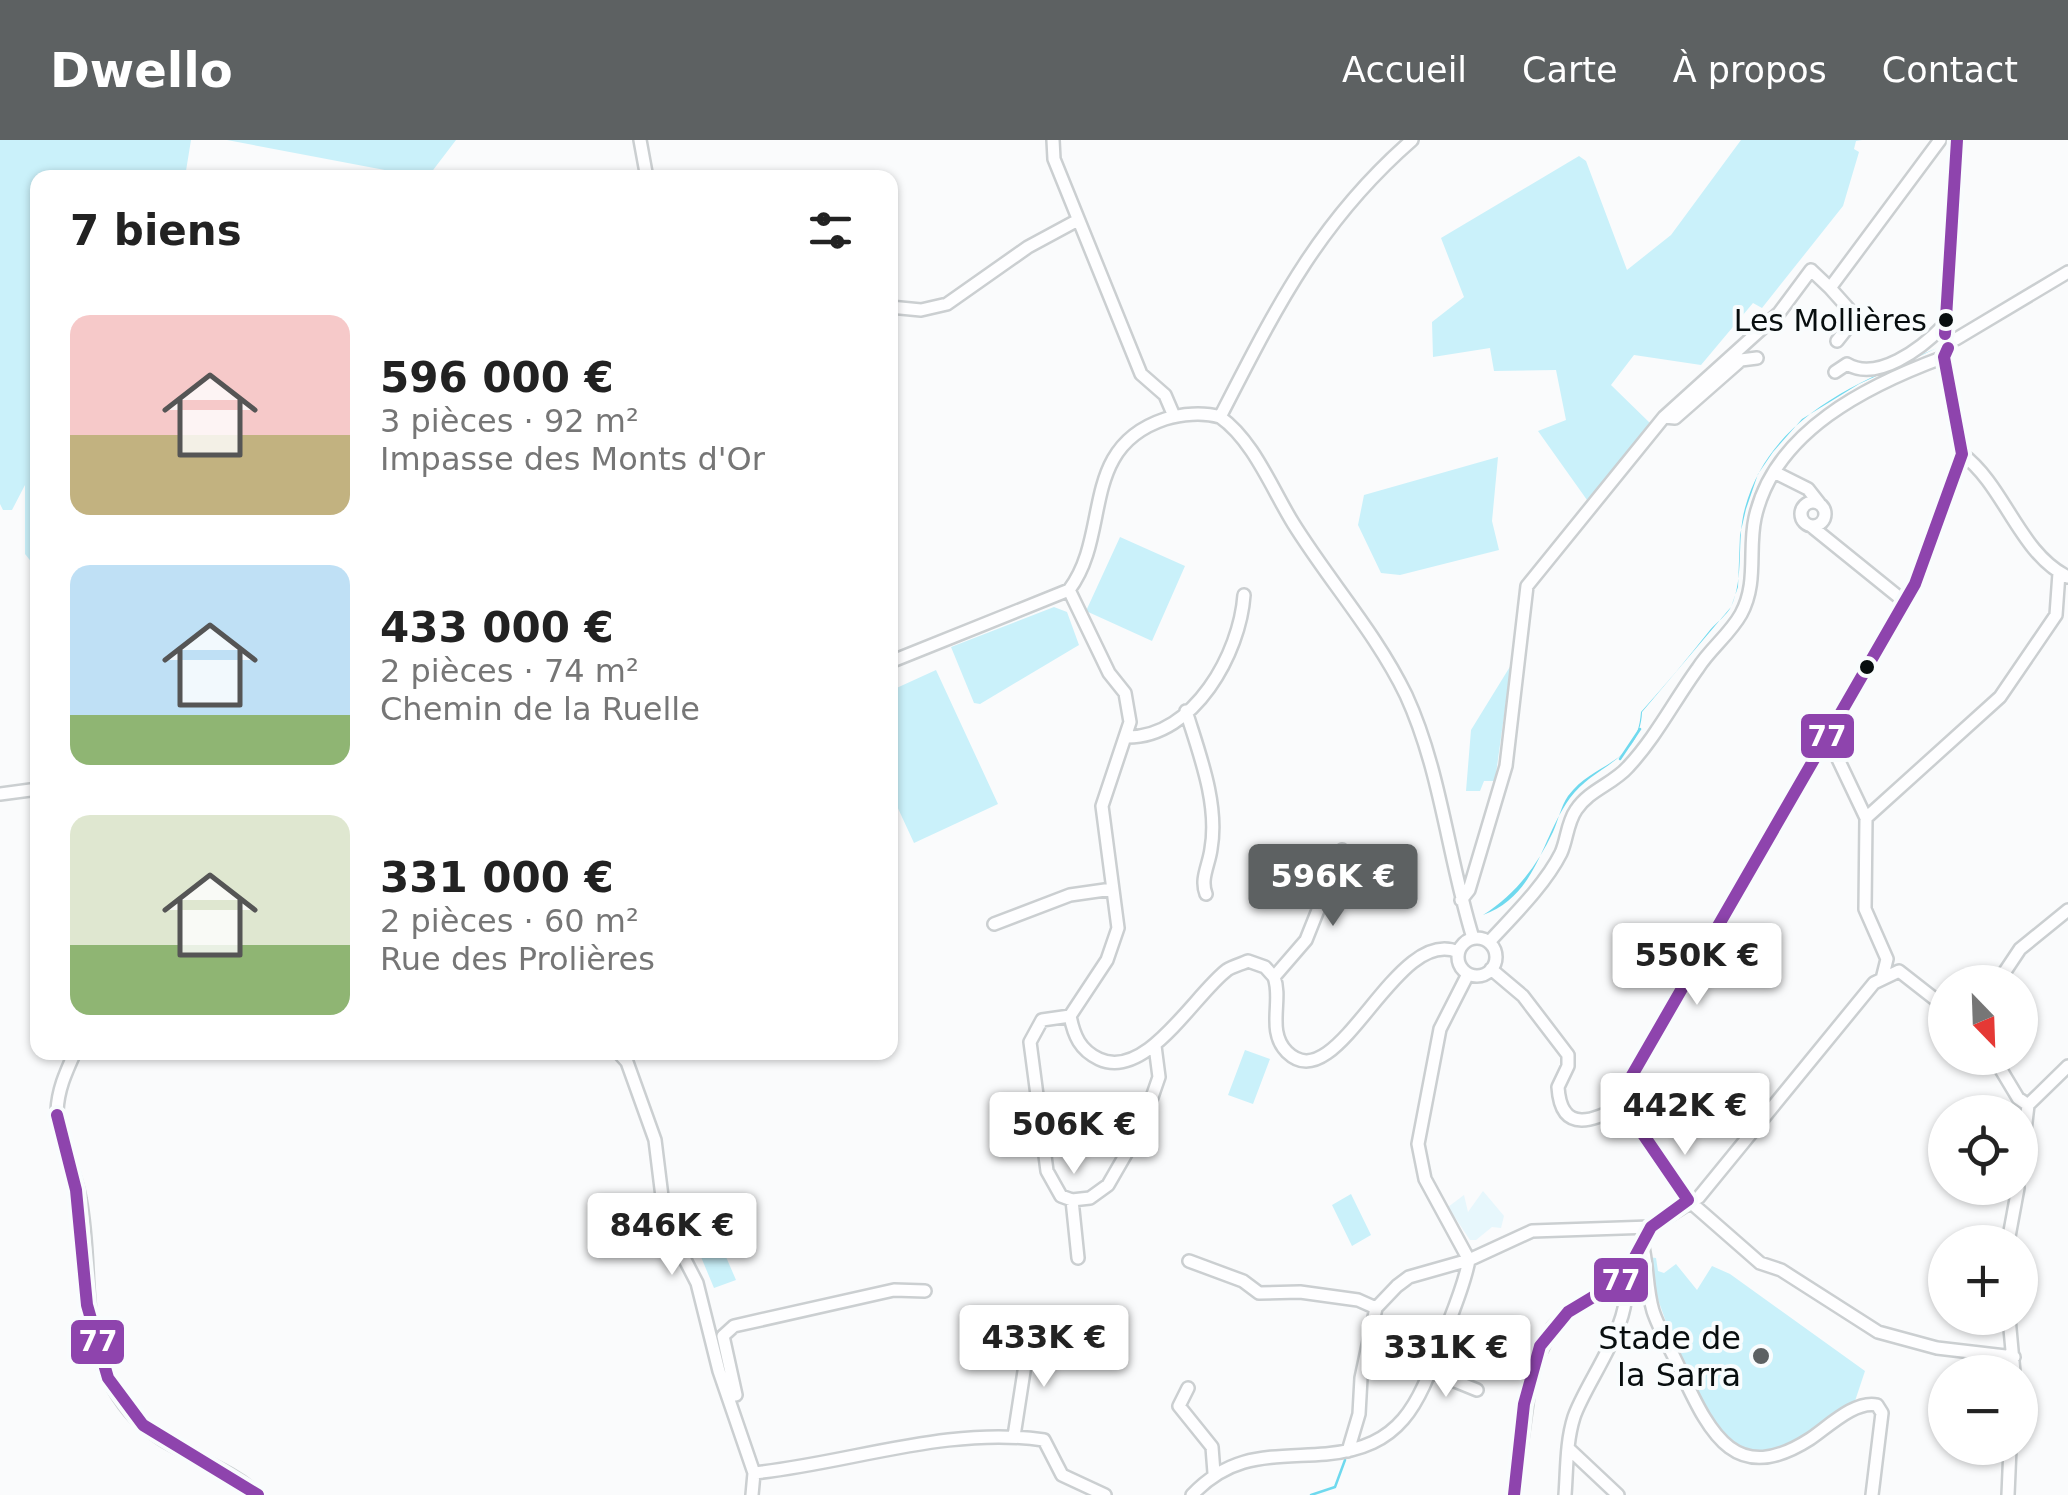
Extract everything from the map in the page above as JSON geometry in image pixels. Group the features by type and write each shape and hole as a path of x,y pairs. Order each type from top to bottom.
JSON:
{"street":[{"path":"640,140 646,170"},
{"path":"1053,140 1054,159 1141,374 1165,395 1174,416"},
{"path":"1220,416 1285,290 1342,207 1412,140"},
{"path":"1830,288 1940,140"},
{"path":"1957,140 1947,341 1962,454 1905,602 1627,1084 1623,1104 1688,1200 1760,1263 1781,1270 1878,1332 1936,1348 1991,1355"},
{"path":"898,309 920,310 947,304 1028,247 1078,220"},
{"path":"1461,900 1468,890 1506,766 1527,586 1664,417 1779,313 1811,270 1856,317 1837,342"},
{"path":"1488,942 1560,855 1574,812 1600,786 1624,772 1650,742 1698,666 1740,616 1752,584 1755,519 1774,472 1790,446 1814,425 1914,368 1947,341 2068,272"},
{"path":"1835,372 1846,364 1860,372 1895,360 1928,342 1947,341"},
{"path":"1664,417 1675,418 1741,360 1757,358"},
{"path":"1174,416 1220,416 1240,435 1296,528 1380,647 1406,696 1428,754 1461,900 1474,938 1458,952 1431,950 1398,975 1346,1039 1326,1054 1302,1059 1287,1052 1277,1035 1274,977 1265,967 1248,960 1227,970 1155,1046 1126,1061 1104,1062 1087,1053 1074,1037 1070,1016 1107,960 1118,928 1102,806 1128,737 1124,693 1109,673 1070,590 1114,454 1130,435 1174,416"},
{"path":"1866,818 1879,811 2000,697 2056,616 2064,575 1962,454"},
{"path":"1774,472 1808,489 1818,503 1825,514 1820,524 1811,526 1905,602"},
{"path":"898,659 1070,590"},
{"path":"1128,737 1145,737 1186,711 1212,688 1238,639 1244,595"},
{"path":"1186,711 1208,794 1212,849 1206,863 1206,894"},
{"path":"1828,738 1866,818 1864,909 1887,959 1882,979"},
{"path":"0,794 30,789"},
{"path":"1274,977 1306,940 1342,850"},
{"path":"994,924 1070,895 1112,889"},
{"path":"2009,965 2020,948 2068,910"},
{"path":"1458,952 1460,965 1468,974 1480,975 1491,969 1495,952 1488,942 1474,938"},
{"path":"1491,969 1523,996 1568,1054 1568,1066 1558,1086 1565,1110 1578,1120 1596,1121 1623,1104"},
{"path":"1514,1495 1524,1404 1540,1346 1568,1312 1623,1279 1651,1226 1688,1200 1700,1197 1882,979 1899,971 1928,994"},
{"path":"1192,1495 1214,1473 1243,1460 1348,1451 1377,1441 1402,1423 1417,1404 1469,1260 1425,1179 1418,1144 1440,1029 1468,974"},
{"path":"1070,1016 1042,1020 1030,1042 1047,1170 1061,1196 1072,1200 1090,1198 1108,1185 1142,1126 1159,1077 1155,1046"},
{"path":"71,1060 60,1082 57,1115 82,1204 87,1319 114,1387 144,1427 258,1495"},
{"path":"626,1060 655,1140 666,1221 698,1283 720,1371 754,1473 752,1495"},
{"path":"2038,1095 2068,1066"},
{"path":"1072,1200 1078,1258"},
{"path":"1348,1451 1376,1308 1409,1277 1469,1260 1532,1232 1651,1226"},
{"path":"1642,1243 1654,1312 1706,1424 1722,1443 1736,1454 1757,1458 1789,1452 1856,1408 1877,1406 1882,1413 1872,1495"},
{"path":"1189,1261 1243,1282 1259,1293 1300,1292 1358,1300 1376,1308"},
{"path":"1565,1495 1574,1415 1616,1330 1626,1296 1623,1279"},
{"path":"740,1429 723,1349 726,1330 894,1290 926,1291"},
{"path":"1014,1436 1029,1339"},
{"path":"1430,1371 1477,1390"},
{"path":"1188,1388 1179,1406 1198,1423 1212,1447 1214,1473"},
{"path":"754,1473 823,1465 888,1448 1014,1436 1044,1440 1062,1475 1106,1495"},
{"path":"1568,1448 1618,1495"},
{"path":"2008,1495 2009,1465"}],"shaded area":[{"path":"0,140 191,140 186,170 30,170 30,560 25,554 25,485 12,510 3,510"},
{"path":"227,140 456,140 433,170 385,170"},
{"path":"1741,140 1862,140 1856,141 1854,149 1859,152 1843,206 1762,308 1753,303 1701,365 1634,355 1611,385 1652,425 1587,500 1538,431 1566,420 1556,370 1494,371 1490,348 1433,357 1432,322 1464,297 1441,238 1579,156 1586,161 1627,270 1671,235"},
{"path":"1498,457 1492,521 1499,550 1400,575 1381,573 1358,525 1364,495"},
{"path":"1120,537 1185,566 1152,641 1086,611"},
{"path":"1054,607 1067,612 1079,645 980,704 974,703 951,647"},
{"path":"1511,665 1495,781 1484,781 1480,791 1466,791 1471,730"},
{"path":"936,670 998,804 914,843 898,808 898,687"},
{"path":"1245,1050 1270,1059 1253,1104 1228,1095"},
{"path":"1483,1191 1504,1216 1501,1228 1492,1227 1476,1240 1470,1240 1448,1207 1464,1195 1468,1212"},
{"path":"1351,1194 1371,1235 1352,1246 1332,1205"},
{"path":"717,1236 736,1280 714,1288 696,1245"},
{"name":"Stade de la Sarra","path":"1648,1257 1656,1258 1658,1271 1664,1273 1676,1264 1697,1290 1712,1266 1730,1274 1865,1371 1854,1404 1822,1428 1778,1450 1749,1452 1721,1437 1681,1364 1655,1291"}],"water":[{"path":"1720,620 1642,712 1633,741 1641,712"},
{"path":"1623,754 1580,787 1559,817 1563,804 1579,784"},
{"path":"1540,856 1516,894 1483,915 1515,889"}],"waterway":[{"path":"1620,759 1640,729"},
{"path":"1311,1495 1335,1487 1345,1460"}],"transit line":[{"name":"77","path":"1945,334 1957,140"},
{"name":"77","path":"1623,1105 1627,1084 1915,584 1962,454 1944,357 1948,348"},
{"name":"77","path":"1623,1105 1688,1200"},
{"name":"77","path":"57,1115 76,1190 87,1305 108,1378 143,1425 258,1495"},
{"name":"77","path":"1514,1495 1524,1404 1540,1346 1568,1312 1623,1279 1651,1227 1688,1200"}],"place":[{"name":"Les Mollières","path":"1946,320"},
{"name":"Stade de la Sarra","path":"1761,1356"}]}
